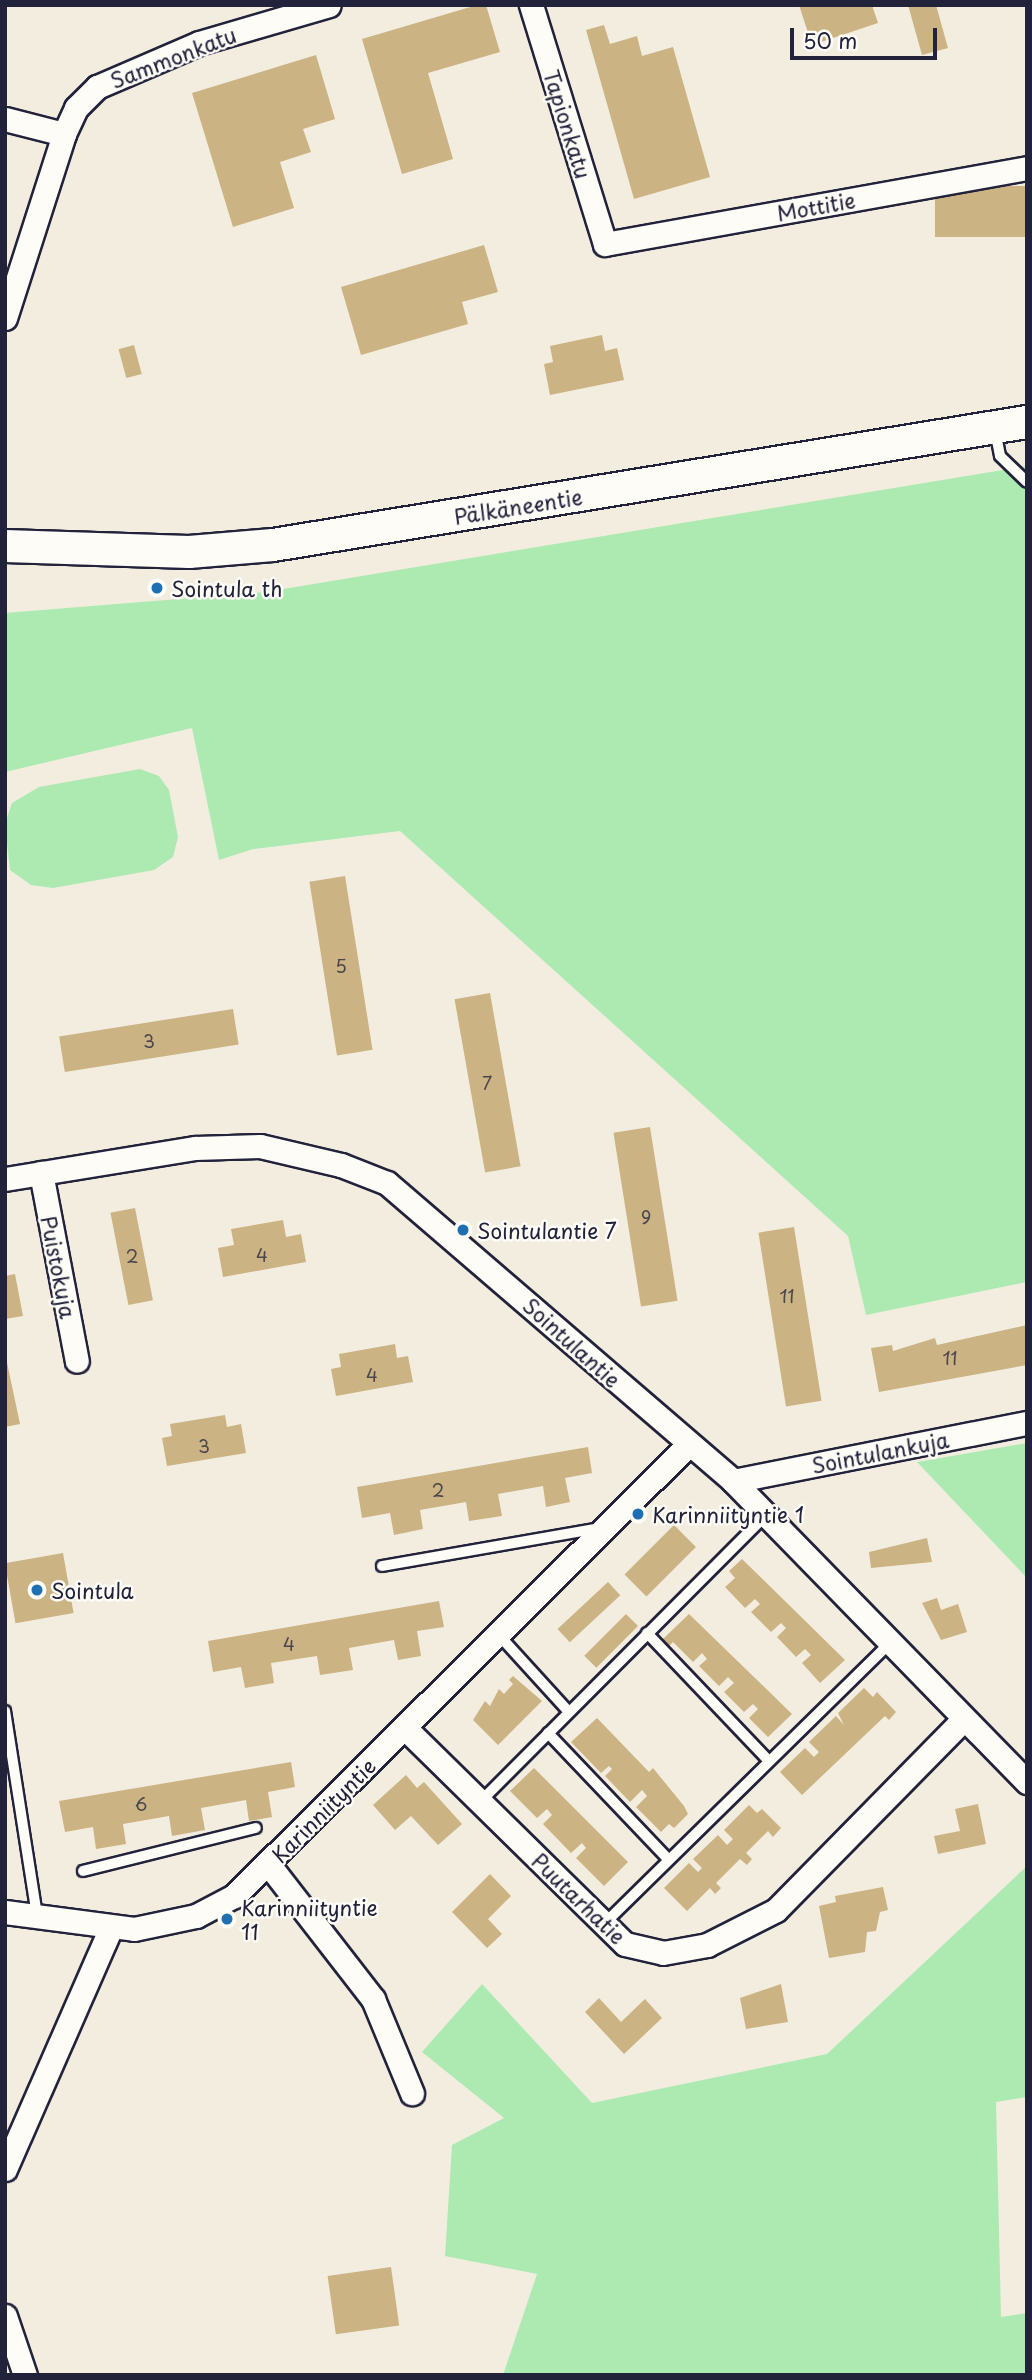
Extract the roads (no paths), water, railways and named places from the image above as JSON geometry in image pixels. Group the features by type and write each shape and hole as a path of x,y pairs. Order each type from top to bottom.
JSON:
{"main road":[{"name":"Pälkäneentie","path":"5,546 189,552 273,545 1027,422"}],"street":[{"name":"Sammonkatu","path":"5,318 13,270 76,108 116,74 329,5"},
{"name":"Tapionkatu","path":"531,5 606,244"},
{"path":"5,119 64,134"},
{"name":"Mottitie","path":"606,244 1027,168"},
{"name":"Sointulantie","path":"5,1179 195,1148 260,1146 341,1165 387,1183 492,1269 688,1445 733,1481 1027,1782"},
{"name":"Puistokuja","path":"41,1173 77,1361"},
{"name":"Sointulankuja","path":"733,1481 1027,1423"},
{"name":"Karinniityntie","path":"5,1912 111,1928 156,1926 197,1916 234,1896 269,1865 688,1445"},
{"name":"Puutarhatie","path":"405,1728 625,1944 663,1952 707,1945 776,1910 964,1720"},
{"path":"269,1865 373,1999 412,2093"},
{"path":"5,2169 111,1928"},
{"path":"5,2316 25,2375"}],"lane":[{"path":"995,428 1000,456 1027,482"},
{"path":"480,1802 766,1515"},
{"path":"382,1566 606,1527"},
{"path":"647,1633 769,1761"},
{"path":"498,1634 569,1712"},
{"path":"604,1924 890,1643"},
{"path":"5,1711 38,1918"},
{"path":"548,1733 669,1860"},
{"path":"83,1871 256,1828"}],"place":[{"name":"Sointula th","path":"157,588"},
{"name":"Sointulantie 7","path":"463,1230"},
{"name":"Karinniityntie 1","path":"638,1514"},
{"name":"Sointula","path":"37,1590"},
{"name":"Karinniityntie 11","path":"227,1919"}]}
